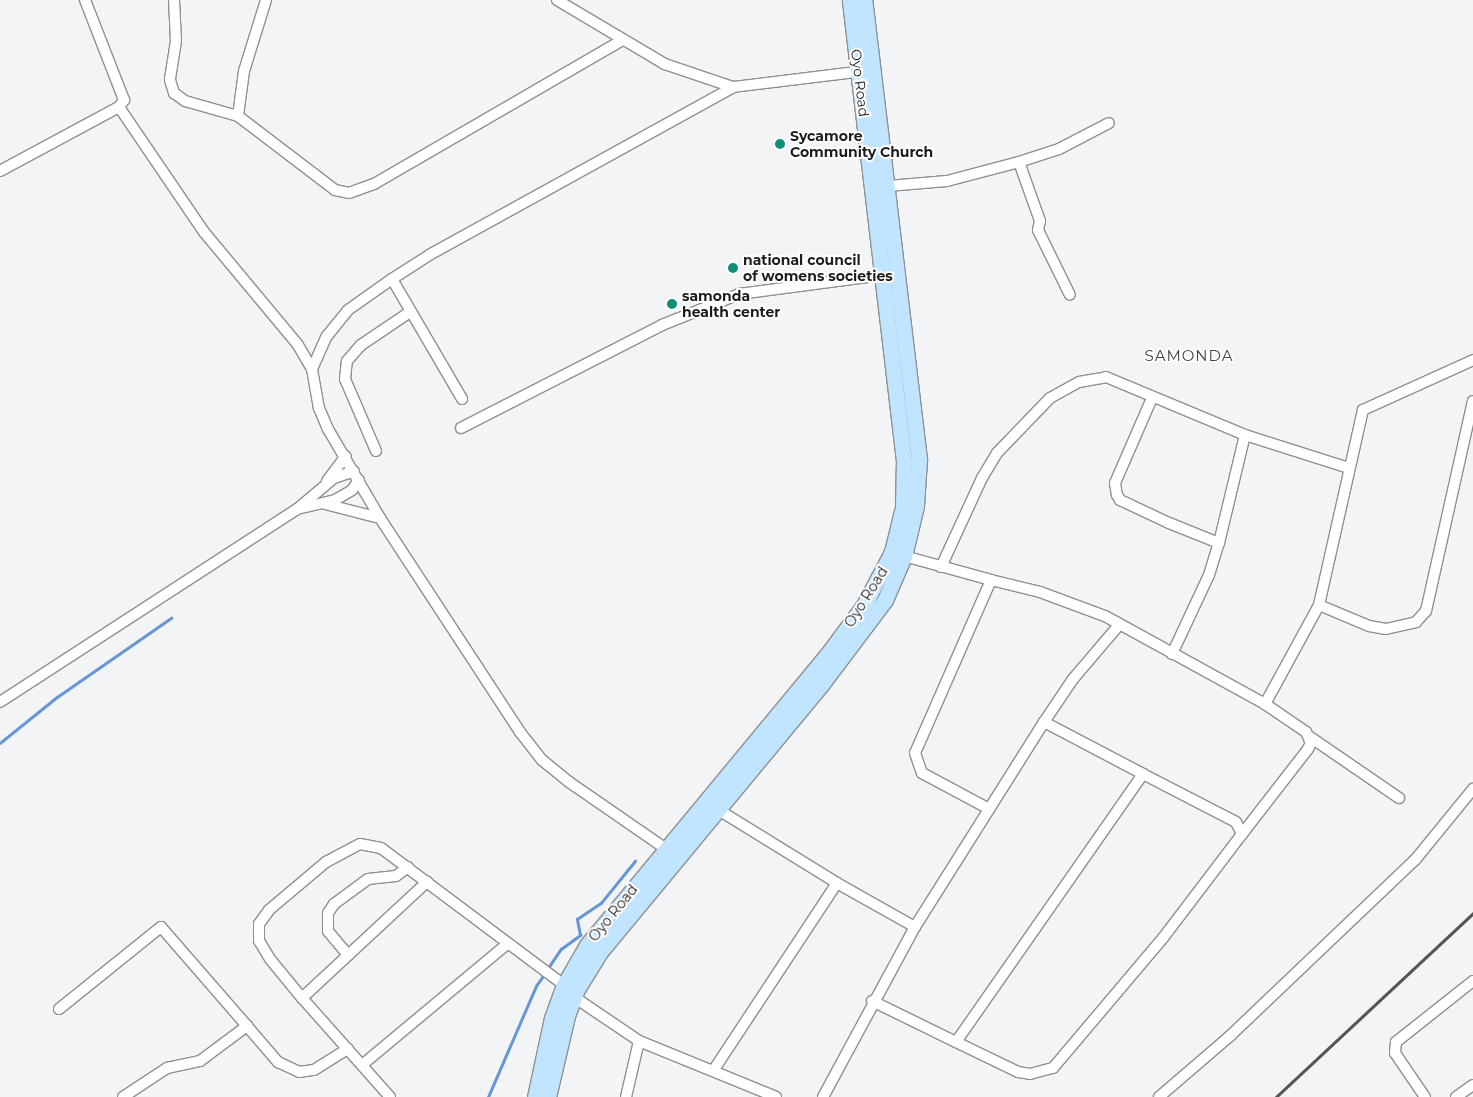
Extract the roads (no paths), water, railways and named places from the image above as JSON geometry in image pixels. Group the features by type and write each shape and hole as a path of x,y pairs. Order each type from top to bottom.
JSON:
{"main road":[{"name":"Oyo Road","path":"548,1097 574,997 610,939 821,685 877,611 904,556 916,506 919,459 888,186 850,0"},
{"name":"Oyo Road","path":"535,1097 552,1018 564,985 587,945 830,651 864,605 892,552 903,507 904,461 883,275 865,71 864,0"}],"street":[{"path":"0,171 119,107 124,100 85,0"},
{"path":"174,0 176,41 170,80 174,93 186,101 238,116 335,190 349,193 374,184 622,40"},
{"path":"238,116 244,71 266,0"},
{"path":"557,0 665,64 733,87"},
{"path":"312,369 327,336 348,310 392,278 431,254 733,87 865,71"},
{"path":"119,107 204,232 298,345 312,369 319,408 380,518 520,732 542,760 666,849"},
{"path":"888,186 947,181 1019,162 1059,149 1109,123"},
{"path":"1019,162 1040,221 1038,230 1070,295"},
{"path":"461,428 662,325 739,294 883,275"},
{"path":"392,278 462,399"},
{"path":"376,451 345,379 347,360 361,345 410,312"},
{"path":"1265,704 1319,605 1363,410 1473,360"},
{"path":"942,567 982,478 998,453 1050,398 1079,382 1106,377 1152,398 1244,435 1349,468"},
{"path":"1152,398 1115,483 1117,496 1120,500 1169,523 1219,543"},
{"path":"1319,605 1369,626 1386,629 1416,622 1426,611 1460,468 1473,400"},
{"path":"1172,654 1209,575 1219,543 1244,435"},
{"path":"322,488 346,456"},
{"path":"0,702 296,510 343,473 357,476"},
{"path":"296,510 324,504 345,495 357,476"},
{"path":"324,504 380,518"},
{"path":"904,556 1089,609 1265,704 1399,798"},
{"path":"989,809 922,773 915,753 991,580"},
{"path":"823,1097 872,1001 915,927 989,809 1073,679 1119,625"},
{"path":"1044,722 1236,822 1242,834"},
{"path":"872,1001 1018,1072 1030,1074 1053,1068 1163,938 1308,749 1310,737"},
{"path":"956,1042 1143,774"},
{"path":"1159,1097 1230,1036 1415,860 1473,789"},
{"path":"717,809 837,883 915,927"},
{"path":"390,1097 302,998 270,959 259,940 259,924 269,910 326,862 360,844 381,848 564,985"},
{"path":"348,955 328,931 328,913 334,904 368,878 396,876 408,867"},
{"path":"302,998 427,882"},
{"path":"713,1071 837,883"},
{"path":"59,1009 161,927 278,1062 299,1072 314,1070 348,1049"},
{"path":"362,1065 507,944"},
{"path":"1425,1097 1395,1053 1396,1042 1473,982"},
{"path":"574,997 639,1040 776,1097"},
{"path":"123,1097 167,1068 200,1061 247,1026"},
{"path":"626,1097 639,1040"},
{"path":"1456,1097 1473,1085"}],"waterway":[{"path":"0,743 57,697 171,618"},
{"path":"548,968 561,949 580,935 577,919 601,903 635,861"},
{"path":"488,1097 536,986 545,973"}],"railway":[{"path":"1276,1097 1473,913"}],"place":[{"name":"Sycamore Community Church","path":"780,144"},
{"name":"national council of womens societies","path":"733,268"},
{"name":"samonda health center","path":"672,304"}],"district":[{"name":"SAMONDA","path":"1189,356"}]}
